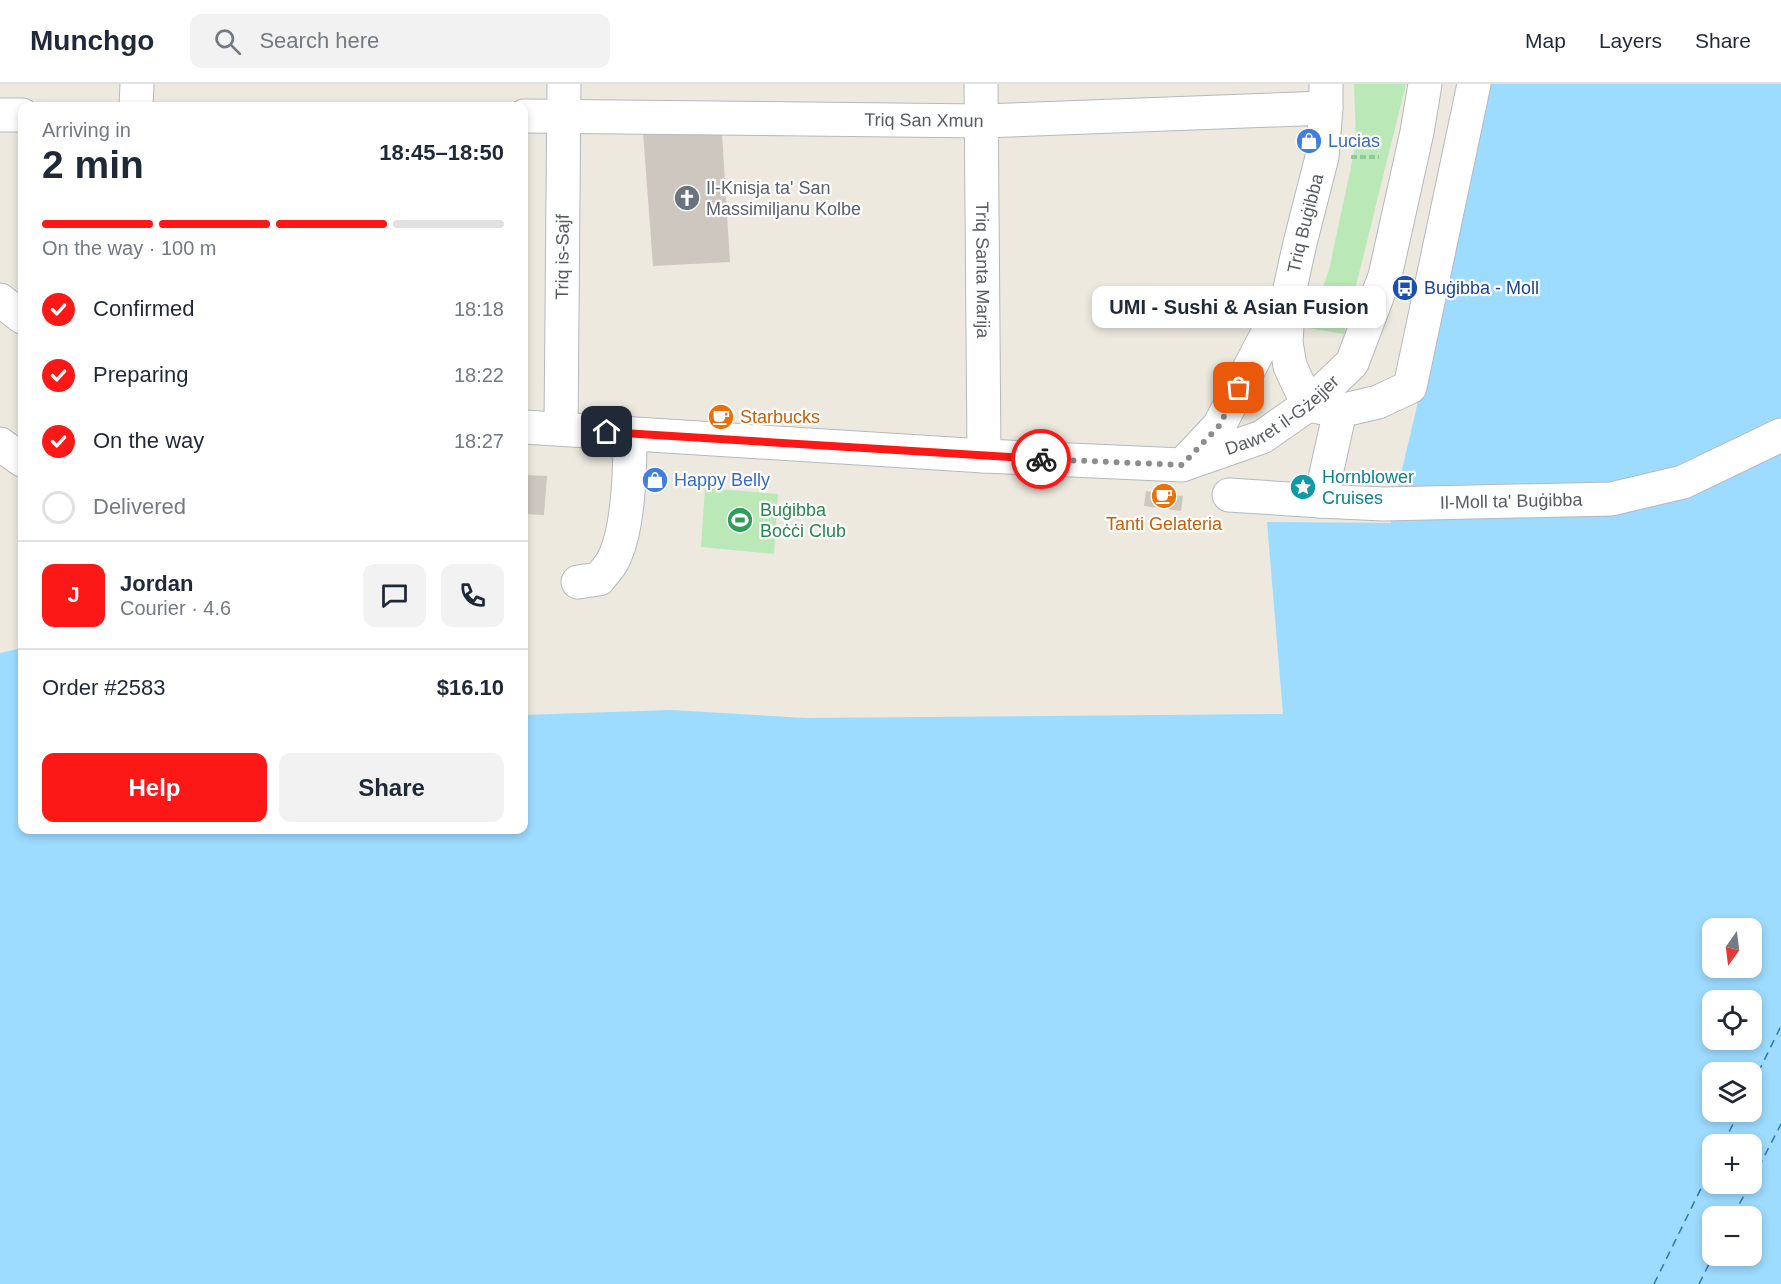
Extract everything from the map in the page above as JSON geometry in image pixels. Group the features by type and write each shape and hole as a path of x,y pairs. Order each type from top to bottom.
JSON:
{"street":[{"path":"136,84 136,102"},
{"name":"Triq is-Sajf","path":"561,429 564,84"},
{"name":"Triq Santa Marija","path":"981,84 984,456"},
{"name":"Dawret il-Gżejjer","path":"528,427 984,456 1182,465 1263,437 1308,405 1352,363 1385,276 1417,132 1425,84"},
{"path":"1308,405 1340,411 1378,402 1410,387 1474,84"},
{"name":"Triq San Xmun","path":"528,116 982,121 1326,96"},
{"name":"Triq Buġibba","path":"1308,405 1290,366 1286,342 1289,293 1322,157 1326,96"},
{"path":"0,116 18,116"},
{"name":"Triq Buġibba","path":"1182,465 1219,426 1289,293"},
{"path":"0,300 18,314"},
{"path":"1320,501 1340,411"},
{"path":"578,582 599,579 613,561 623,535 630,434"},
{"name":"Il-Moll ta' Buġibba","path":"1229,495 1383,504 1611,499 1683,482 1781,435"},
{"path":"0,444 18,457"}],"green space":[{"path":"1354,84 1406,84 1344,334 1308,328 1329,270 1356,143"},
{"name":"Buġibba Boċċi Club","path":"705,488 778,494 774,554 701,547"}],"water":[{"path":"1486,84 1781,84 1781,1284 0,1284 0,653 18,649 18,834 528,834 528,715 671,710 806,718 1283,714 1267,522 1391,523 1450,266"}],"building":[{"name":"Il-Knisja ta' San Massimiljanu Kolbe","path":"643,132 722,134 730,262 653,266"},
{"path":"528,475 547,476 544,515 528,514"},
{"path":"1146,491 1183,496 1181,511 1144,506"}],"ferry route":[{"path":"1762,1065 1781,1026"},
{"path":"1728,1134 1734,1122"},
{"path":"1762,1161 1781,1124"},
{"path":"1654,1284 1702,1186"},
{"path":"1738,1206 1745,1194"},
{"path":"1699,1284 1708,1266"}],"way so far":[{"path":"1041,459 1182,465 1219,426 1239,388"}],"place":[{"name":"Lucias","path":"1309,141"},
{"name":"Il-Knisja ta' San Massimiljanu Kolbe","path":"687,198"},
{"name":"Buġibba - Moll","path":"1405,288"},
{"name":"UMI - Sushi & Asian Fusion","path":"1239,388"},
{"name":"Starbucks","path":"721,417"},
{"name":"Happy Belly","path":"655,480"},
{"name":"Hornblower Cruises","path":"1303,487"},
{"name":"Tanti Gelateria","path":"1164,496"},
{"name":"Buġibba Boċċi Club","path":"740,520"}],"route":[{"path":"607,432 1041,459"}]}
